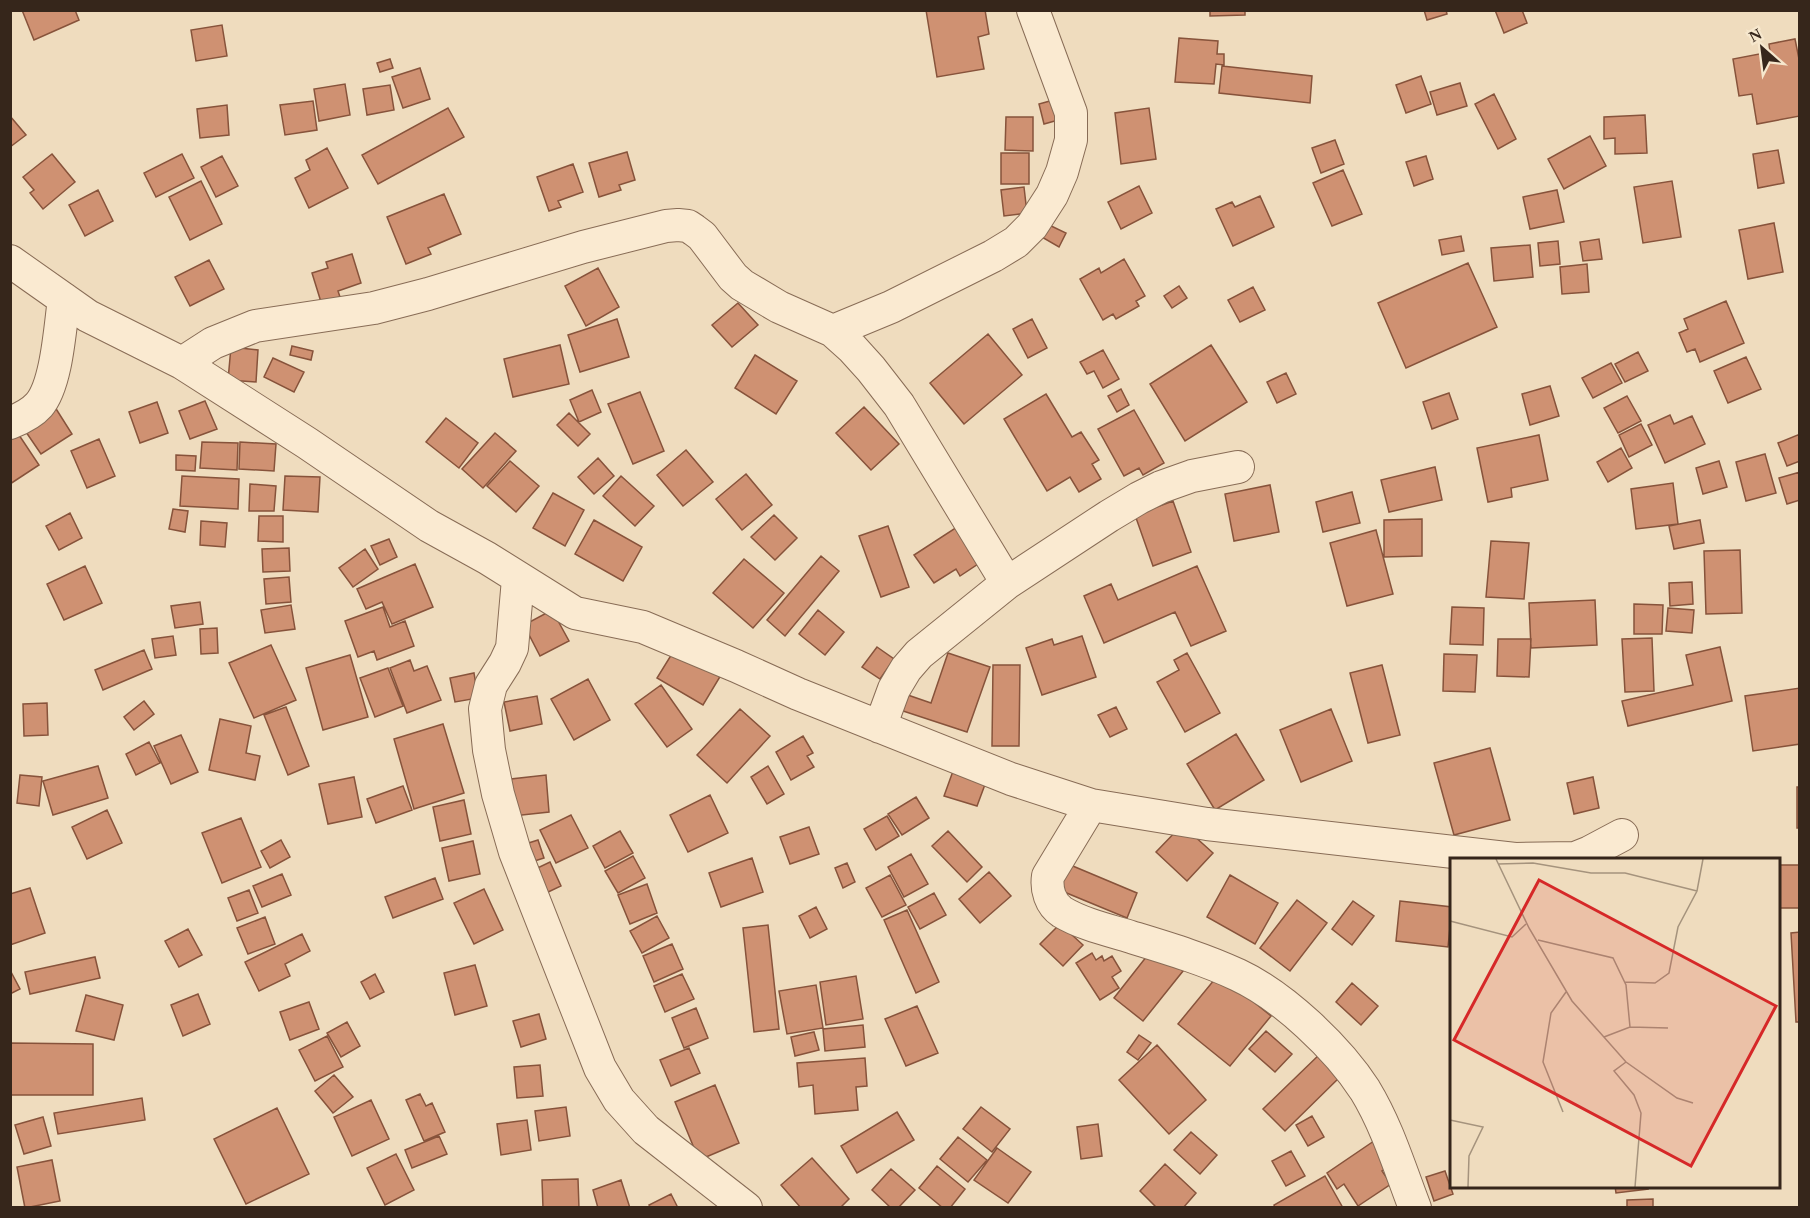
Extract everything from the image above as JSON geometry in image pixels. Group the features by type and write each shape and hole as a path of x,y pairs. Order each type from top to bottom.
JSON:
{"street":[{"path":"833,332 891,307 993,256 1016,242 1032,226 1052,195 1062,172 1071,140 1071,113 1033,10"},
{"path":"182,363 213,343 255,327 374,308 583,247 678,225 688,226 702,236 733,277 778,307 833,332 859,355 899,405 1007,583"},
{"path":"10,261 88,316 182,363 429,526 487,558 575,613 643,627 880,727 1011,779 1090,805 1207,824 1506,858"},
{"path":"10,423 38,406 47,391 64,299"},
{"path":"880,727 894,689 906,669 919,654 1007,583 1139,498 1192,476 1238,466"},
{"path":"518,579 512,648 491,685 485,709 489,750 498,794 515,852 600,1068 619,1100 646,1130 746,1208"},
{"path":"1090,805 1048,876 1047,886 1051,899 1061,911 1083,921 1216,964 1248,979 1280,1000 1346,1065 1365,1091 1380,1119 1415,1208"},
{"path":"1575,858 1622,836"}],"building":[{"path":"22,10 75,10 79,20 34,40"},
{"path":"926,10 985,10 989,34 978,37 984,69 937,77"},
{"path":"1210,10 1245,10 1245,15 1210,16"},
{"path":"1424,10 1446,10 1447,14 1427,20"},
{"path":"1495,10 1522,10 1527,23 1504,33"},
{"path":"222,25 227,56 196,61 191,30"},
{"path":"1179,38 1218,41 1217,54 1224,54 1224,65 1216,64 1214,84 1175,82"},
{"path":"1795,39 1800,64 1800,116 1757,124 1752,94 1739,96 1733,59 1770,52 1769,44"},
{"path":"390,59 393,68 380,72 377,63"},
{"path":"1222,66 1312,76 1310,103 1219,93"},
{"path":"420,68 430,99 403,108 392,77"},
{"path":"1421,76 1431,104 1406,113 1396,85"},
{"path":"1460,83 1467,106 1437,115 1430,92"},
{"path":"345,84 350,115 319,121 314,89"},
{"path":"390,85 394,110 367,115 363,89"},
{"path":"1494,94 1516,139 1498,149 1475,104"},
{"path":"1057,99 1062,119 1044,124 1039,104"},
{"path":"313,101 317,130 285,135 280,105"},
{"path":"227,105 229,135 200,138 197,109"},
{"path":"448,108 464,137 378,184 362,155"},
{"path":"1149,108 1156,159 1121,164 1115,113"},
{"path":"1645,115 1647,153 1615,154 1615,138 1604,139 1604,117"},
{"path":"10,116 26,135 10,147"},
{"path":"1006,117 1033,117 1033,151 1005,150"},
{"path":"1590,136 1606,166 1564,189 1548,159"},
{"path":"1335,140 1344,164 1321,173 1312,148"},
{"path":"327,148 348,188 309,208 295,178 310,170 306,160"},
{"path":"1778,150 1784,183 1758,188 1753,154"},
{"path":"627,152 635,180 619,185 621,190 599,197 589,163"},
{"path":"1001,153 1029,153 1029,184 1001,184"},
{"path":"52,154 75,182 43,209 30,193 34,190 23,177"},
{"path":"182,154 194,178 156,197 144,173"},
{"path":"222,156 238,186 216,197 201,167"},
{"path":"1426,156 1433,179 1414,186 1406,162"},
{"path":"573,164 583,192 558,201 561,207 549,211 537,177"},
{"path":"1343,170 1362,214 1332,226 1313,183"},
{"path":"201,181 222,224 190,240 169,197"},
{"path":"1672,181 1681,237 1643,243 1634,187"},
{"path":"1139,186 1152,213 1121,229 1108,202"},
{"path":"1024,187 1027,213 1004,216 1001,190"},
{"path":"98,190 113,221 85,236 69,205"},
{"path":"1557,190 1564,222 1530,229 1523,197"},
{"path":"444,194 461,234 428,248 431,254 406,264 387,217"},
{"path":"1260,196 1274,227 1233,246 1216,209 1232,202 1235,207"},
{"path":"1774,223 1783,272 1748,279 1739,230"},
{"path":"1047,224 1066,233 1059,247 1040,236"},
{"path":"1461,236 1464,251 1442,255 1439,240"},
{"path":"1599,239 1602,259 1583,261 1580,242"},
{"path":"1558,241 1560,264 1540,266 1538,243"},
{"path":"1530,245 1533,277 1494,281 1491,248"},
{"path":"352,254 361,283 338,291 340,297 321,302 312,273 328,268 326,262"},
{"path":"1124,259 1145,296 1136,301 1139,306 1116,319 1113,314 1103,320 1080,279 1099,268 1101,273"},
{"path":"209,260 224,289 190,306 175,277"},
{"path":"1468,263 1497,327 1406,368 1378,303"},
{"path":"1587,264 1589,292 1562,294 1560,267"},
{"path":"598,268 619,307 586,326 565,286"},
{"path":"1179,286 1187,298 1172,308 1164,296"},
{"path":"1253,287 1265,310 1240,322 1228,300"},
{"path":"1726,301 1744,343 1700,362 1695,349 1687,352 1679,333 1688,329 1684,319"},
{"path":"738,303 758,325 732,347 712,325"},
{"path":"617,319 629,357 580,372 568,335"},
{"path":"1032,319 1047,348 1028,358 1013,329"},
{"path":"988,334 1022,375 964,424 930,383"},
{"path":"560,345 569,384 513,397 504,359"},
{"path":"1211,345 1247,402 1185,441 1150,384"},
{"path":"292,346 313,351 311,360 290,355"},
{"path":"231,347 258,350 256,382 228,380"},
{"path":"1103,350 1119,379 1103,388 1094,371 1087,374 1080,362"},
{"path":"1638,352 1648,371 1625,382 1615,364"},
{"path":"755,355 797,381 776,414 735,388"},
{"path":"1746,357 1761,389 1728,403 1714,371"},
{"path":"273,358 304,372 294,392 264,377"},
{"path":"1611,363 1622,383 1593,398 1582,378"},
{"path":"1286,373 1296,394 1277,403 1267,382"},
{"path":"1550,386 1559,416 1530,425 1522,394"},
{"path":"1121,389 1129,405 1117,412 1108,396"},
{"path":"592,390 601,412 579,422 570,400"},
{"path":"640,392 664,451 633,464 608,404"},
{"path":"1449,393 1458,419 1432,429 1423,402"},
{"path":"1046,394 1072,437 1081,432 1099,460 1092,464 1101,479 1079,492 1070,477 1047,491 1004,419"},
{"path":"1627,396 1641,421 1618,433 1604,408"},
{"path":"205,401 217,429 190,439 179,411"},
{"path":"157,402 168,433 140,443 129,412"},
{"path":"53,404 72,434 41,454 26,432"},
{"path":"864,407 899,444 871,470 836,433"},
{"path":"1134,410 1164,463 1143,475 1139,468 1124,476 1098,429"},
{"path":"569,413 590,434 578,446 557,425"},
{"path":"1670,415 1674,424 1692,416 1705,444 1665,463 1648,425"},
{"path":"446,418 478,443 459,468 426,442"},
{"path":"1641,424 1652,445 1629,457 1619,435"},
{"path":"15,429 39,465 10,484 10,432"},
{"path":"495,433 516,451 483,488 462,469"},
{"path":"1800,434 1800,461 1787,466 1778,443"},
{"path":"1539,435 1548,480 1511,488 1512,497 1488,502 1477,448"},
{"path":"99,439 115,476 87,488 71,451"},
{"path":"202,442 238,443 237,470 200,468"},
{"path":"240,442 276,444 274,471 239,469"},
{"path":"1621,448 1632,468 1608,482 1597,462"},
{"path":"686,450 713,482 683,506 657,475"},
{"path":"1765,454 1776,493 1746,501 1736,462"},
{"path":"176,455 196,456 195,471 176,470"},
{"path":"598,458 614,476 594,494 578,477"},
{"path":"510,461 539,486 516,512 487,486"},
{"path":"1719,461 1727,487 1703,494 1696,468"},
{"path":"1435,467 1442,500 1389,512 1381,480"},
{"path":"1800,472 1800,500 1787,504 1779,478"},
{"path":"746,474 772,505 742,530 716,499"},
{"path":"182,476 239,479 238,509 180,506"},
{"path":"285,476 320,477 318,512 283,510"},
{"path":"621,476 654,506 635,526 603,496"},
{"path":"1673,483 1678,524 1636,529 1631,489"},
{"path":"250,484 276,486 274,511 249,511"},
{"path":"1270,485 1279,532 1234,541 1225,494"},
{"path":"1352,492 1360,523 1323,532 1316,502"},
{"path":"553,493 584,510 565,546 533,528"},
{"path":"1173,501 1191,552 1153,566 1135,515"},
{"path":"173,509 188,511 185,532 169,529"},
{"path":"70,513 82,538 59,550 46,526"},
{"path":"774,515 797,538 775,560 751,537"},
{"path":"259,516 283,516 283,542 258,541"},
{"path":"1422,519 1422,556 1384,557 1384,520"},
{"path":"594,520 642,547 623,581 575,554"},
{"path":"1700,520 1704,543 1674,549 1669,526"},
{"path":"201,521 227,523 225,547 200,545"},
{"path":"888,526 909,587 881,597 859,536"},
{"path":"957,527 981,562 960,576 956,569 934,583 914,555"},
{"path":"1376,530 1393,594 1347,606 1330,543"},
{"path":"389,539 397,557 380,565 371,546"},
{"path":"1491,541 1529,543 1524,599 1486,597"},
{"path":"289,548 290,571 263,572 262,549"},
{"path":"365,549 378,569 353,587 339,568"},
{"path":"1740,550 1742,613 1706,614 1704,551"},
{"path":"821,556 839,571 785,636 767,620"},
{"path":"744,559 784,593 753,628 713,593"},
{"path":"415,564 433,607 392,624 382,602 366,609 357,589"},
{"path":"85,566 102,603 64,620 47,584"},
{"path":"1197,566 1226,631 1191,646 1175,612 1104,643 1084,596 1111,584 1118,600"},
{"path":"289,577 291,602 266,604 264,579"},
{"path":"1692,582 1693,604 1670,606 1669,583"},
{"path":"1595,600 1597,645 1531,648 1529,603"},
{"path":"200,602 203,624 175,628 171,606"},
{"path":"1634,604 1663,605 1662,634 1634,634"},
{"path":"291,605 295,629 265,633 261,610"},
{"path":"383,607 390,627 405,621 414,646 377,660 374,651 358,657 345,621"},
{"path":"1452,607 1484,608 1483,645 1450,644"},
{"path":"1668,608 1694,610 1692,633 1666,631"},
{"path":"552,610 569,641 540,656 524,625"},
{"path":"818,610 844,632 825,655 799,634"},
{"path":"217,628 218,653 201,654 200,629"},
{"path":"173,636 176,655 155,658 152,639"},
{"path":"1082,636 1096,677 1042,695 1026,648 1052,639 1054,645"},
{"path":"1652,638 1654,691 1625,692 1622,639"},
{"path":"1498,639 1531,639 1529,677 1497,676"},
{"path":"678,644 724,670 703,705 657,678"},
{"path":"271,645 296,700 254,718 229,663"},
{"path":"877,647 894,659 880,679 862,667"},
{"path":"1720,647 1732,701 1628,726 1622,701 1693,685 1686,655"},
{"path":"144,650 152,669 103,690 95,670"},
{"path":"948,653 990,667 967,732 897,709 902,693 931,703"},
{"path":"1187,653 1220,713 1185,732 1157,682 1179,670 1174,660"},
{"path":"1444,654 1477,655 1475,692 1443,691"},
{"path":"350,655 368,717 323,730 306,668"},
{"path":"410,660 414,671 427,666 441,700 407,713 390,668"},
{"path":"993,665 1020,665 1019,746 992,746"},
{"path":"1382,665 1400,735 1368,743 1350,673"},
{"path":"388,668 403,706 375,717 360,678"},
{"path":"474,673 478,698 455,702 450,678"},
{"path":"588,679 610,720 574,740 551,699"},
{"path":"661,685 692,729 667,747 635,704"},
{"path":"1800,688 1800,744 1753,751 1745,696"},
{"path":"537,696 542,724 510,731 504,702"},
{"path":"144,701 154,714 134,730 124,717"},
{"path":"47,703 48,735 24,736 23,704"},
{"path":"286,707 309,766 288,775 264,715"},
{"path":"1116,707 1127,729 1110,737 1098,715"},
{"path":"740,709 770,736 727,783 697,755"},
{"path":"1331,709 1352,761 1301,782 1280,730"},
{"path":"220,719 251,726 246,753 260,756 255,780 209,770"},
{"path":"443,724 464,793 414,809 394,739"},
{"path":"1236,734 1264,780 1215,810 1187,764"},
{"path":"181,735 198,772 171,784 154,746"},
{"path":"803,736 813,753 807,756 814,767 791,780 776,752"},
{"path":"149,742 160,763 136,775 126,754"},
{"path":"1490,748 1510,820 1454,835 1434,763"},
{"path":"957,760 990,771 977,806 944,796"},
{"path":"98,766 108,798 53,815 43,781"},
{"path":"768,766 784,794 767,804 751,777"},
{"path":"20,775 42,777 39,806 17,803"},
{"path":"546,775 549,812 513,816 511,779"},
{"path":"354,777 362,817 328,824 319,784"},
{"path":"1593,777 1599,808 1574,814 1567,783"},
{"path":"403,786 412,810 376,823 367,799"},
{"path":"1797,787 1800,787 1800,828 1797,828"},
{"path":"710,795 728,833 688,852 670,815"},
{"path":"916,797 929,818 902,835 888,814"},
{"path":"464,800 471,834 440,841 433,807"},
{"path":"107,810 122,843 87,859 72,827"},
{"path":"571,815 588,848 556,863 540,830"},
{"path":"887,816 899,836 876,850 864,829"},
{"path":"241,818 261,867 222,883 202,833"},
{"path":"1182,825 1213,853 1187,881 1156,852"},
{"path":"809,827 819,854 790,864 780,837"},
{"path":"620,831 633,853 605,868 593,846"},
{"path":"948,831 982,867 967,882 932,846"},
{"path":"281,840 290,857 270,868 261,851"},
{"path":"538,840 544,858 525,864 519,846"},
{"path":"473,841 480,874 449,881 442,848"},
{"path":"911,854 928,884 904,897 888,867"},
{"path":"633,856 645,878 618,893 605,871"},
{"path":"752,858 763,892 721,907 709,873"},
{"path":"550,862 561,886 544,894 529,872"},
{"path":"847,863 855,882 843,888 835,868"},
{"path":"1068,864 1137,893 1127,918 1057,889"},
{"path":"1780,865 1800,865 1800,908 1780,908"},
{"path":"989,872 1011,896 980,923 959,899"},
{"path":"282,874 291,895 262,907 253,886"},
{"path":"890,875 906,905 882,917 866,888"},
{"path":"1230,875 1278,903 1255,944 1207,917"},
{"path":"435,878 443,899 393,918 385,897"},
{"path":"647,884 657,913 630,924 618,895"},
{"path":"30,888 45,933 10,945 10,894"},
{"path":"484,889 503,930 474,944 454,903"},
{"path":"249,890 258,913 237,921 228,898"},
{"path":"934,893 946,915 920,929 908,907"},
{"path":"1297,900 1327,923 1290,971 1260,948"},
{"path":"1353,901 1374,916 1352,945 1332,929"},
{"path":"1400,901 1450,907 1448,947 1396,941"},
{"path":"816,907 827,929 810,938 799,916"},
{"path":"907,910 939,982 916,993 884,920"},
{"path":"657,916 669,938 642,953 630,931"},
{"path":"265,917 275,944 248,954 237,928"},
{"path":"1060,924 1083,945 1063,966 1040,944"},
{"path":"768,925 779,1029 754,1032 743,928"},
{"path":"188,929 202,955 179,967 165,941"},
{"path":"1800,932 1800,1022 1796,1022 1791,933"},
{"path":"302,934 310,951 285,964 290,976 259,991 245,962"},
{"path":"672,944 683,969 654,982 643,956"},
{"path":"1154,947 1183,971 1143,1021 1114,998"},
{"path":"1092,953 1096,960 1102,956 1104,961 1112,956 1121,971 1112,977 1119,988 1100,1000 1076,963"},
{"path":"95,957 100,978 30,994 25,972"},
{"path":"475,965 487,1006 455,1015 444,973"},
{"path":"10,970 20,989 10,994"},
{"path":"375,974 384,992 370,999 361,982"},
{"path":"682,974 694,999 665,1012 654,986"},
{"path":"1219,974 1271,1016 1230,1066 1178,1024"},
{"path":"856,976 863,1019 826,1025 820,982"},
{"path":"1352,983 1378,1006 1361,1025 1336,1002"},
{"path":"816,985 823,1028 787,1034 779,991"},
{"path":"198,994 210,1024 183,1036 171,1005"},
{"path":"86,995 123,1005 114,1040 76,1031"},
{"path":"309,1002 319,1029 290,1040 280,1012"},
{"path":"917,1006 938,1053 906,1066 885,1019"},
{"path":"696,1008 708,1038 684,1048 672,1018"},
{"path":"539,1014 546,1039 521,1047 513,1021"},
{"path":"347,1022 360,1046 341,1057 327,1033"},
{"path":"863,1025 865,1047 825,1051 823,1029"},
{"path":"1266,1031 1292,1054 1275,1072 1249,1049"},
{"path":"814,1032 819,1050 795,1056 791,1037"},
{"path":"1139,1035 1151,1043 1138,1060 1127,1052"},
{"path":"327,1036 343,1067 315,1081 299,1050"},
{"path":"10,1043 93,1044 93,1095 10,1095"},
{"path":"1157,1045 1206,1100 1169,1134 1119,1080"},
{"path":"689,1048 700,1073 671,1086 660,1060"},
{"path":"1323,1051 1344,1073 1285,1131 1263,1109"},
{"path":"865,1058 867,1086 856,1087 858,1110 815,1114 813,1085 799,1087 797,1063"},
{"path":"540,1065 543,1096 517,1098 514,1067"},
{"path":"334,1075 353,1097 333,1113 315,1091"},
{"path":"715,1085 739,1143 699,1160 675,1102"},
{"path":"420,1094 426,1106 432,1103 445,1132 424,1141 406,1100"},
{"path":"142,1098 145,1120 58,1134 54,1113"},
{"path":"371,1100 389,1139 352,1156 334,1117"},
{"path":"566,1107 570,1136 539,1141 535,1111"},
{"path":"981,1107 1010,1129 992,1152 963,1129"},
{"path":"277,1108 309,1174 246,1204 214,1139"},
{"path":"897,1112 914,1140 857,1173 841,1146"},
{"path":"1312,1116 1324,1137 1308,1146 1296,1125"},
{"path":"43,1117 51,1146 24,1154 15,1125"},
{"path":"527,1120 531,1150 501,1155 497,1124"},
{"path":"1098,1124 1102,1156 1081,1159 1077,1127"},
{"path":"1191,1132 1217,1155 1200,1174 1174,1150"},
{"path":"439,1136 447,1154 412,1168 405,1150"},
{"path":"958,1137 987,1160 968,1182 940,1159"},
{"path":"1374,1141 1390,1166 1382,1171 1391,1184 1358,1206 1344,1184 1337,1189 1327,1173"},
{"path":"997,1148 1031,1172 1008,1203 974,1180"},
{"path":"1291,1151 1305,1176 1286,1186 1272,1161"},
{"path":"396,1154 414,1190 385,1205 367,1168"},
{"path":"812,1158 849,1199 840,1208 801,1208 781,1185"},
{"path":"52,1160 60,1201 25,1208 17,1167"},
{"path":"1165,1164 1196,1193 1183,1208 1157,1208 1140,1191"},
{"path":"937,1166 965,1189 950,1208 943,1208 919,1188"},
{"path":"891,1169 915,1190 898,1208 891,1208 872,1190"},
{"path":"1445,1171 1453,1194 1434,1201 1426,1177"},
{"path":"1325,1176 1343,1208 1275,1208 1274,1205"},
{"path":"578,1179 579,1208 543,1208 542,1180"},
{"path":"621,1180 630,1208 598,1208 593,1190"},
{"path":"1615,1188 1648,1189 1616,1193"},
{"path":"671,1194 678,1208 651,1208 649,1205"},
{"path":"1653,1199 1653,1208 1627,1208 1627,1200"}]}
